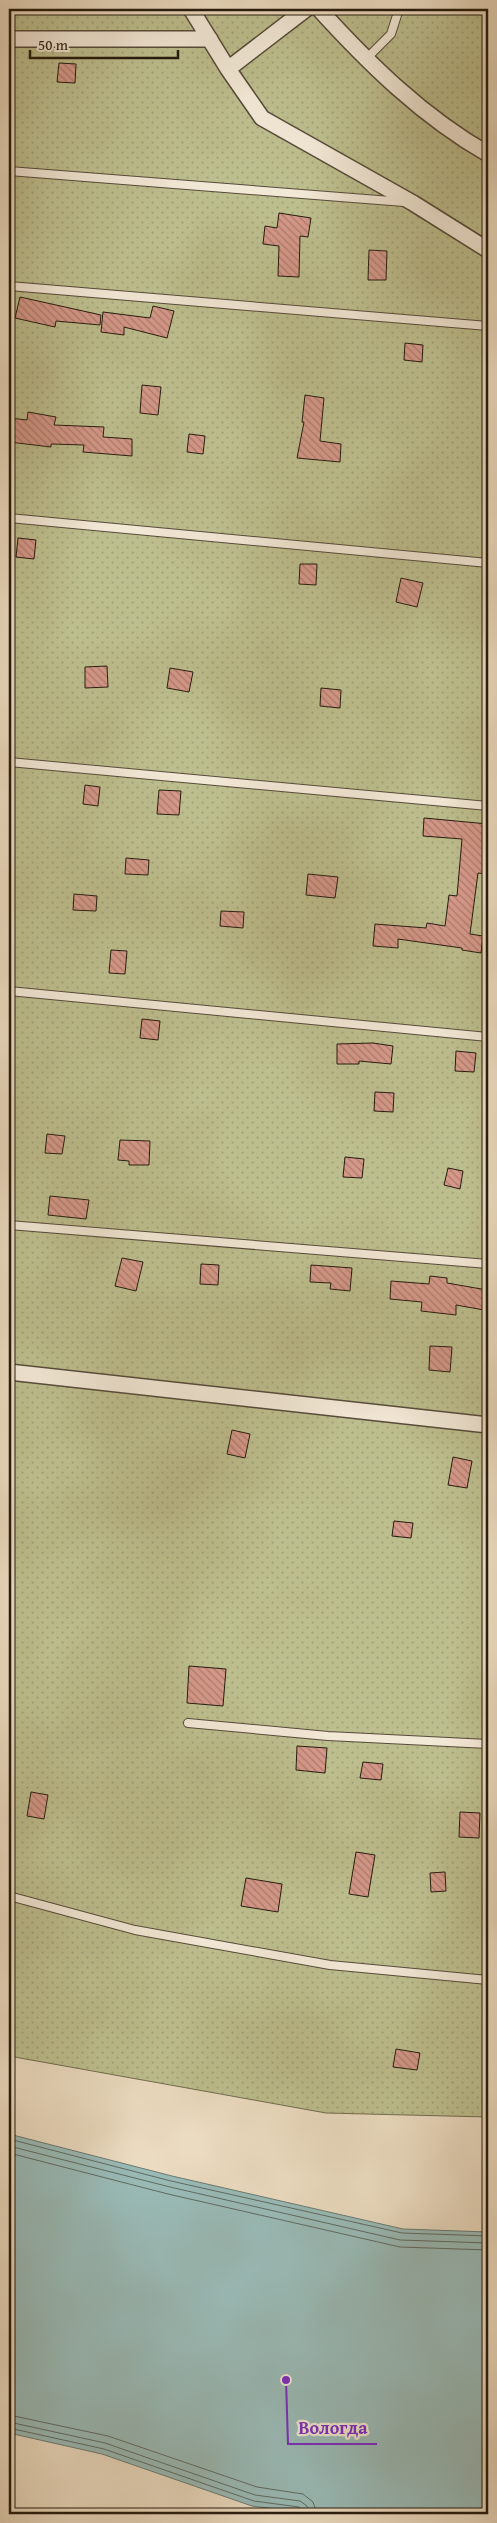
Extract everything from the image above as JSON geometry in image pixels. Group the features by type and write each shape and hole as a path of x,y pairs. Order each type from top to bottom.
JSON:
{"street":[{"path":"191,9 228,69 262,118 413,203 488,250"},
{"path":"228,69 306,9"},
{"path":"320,9 365,60 453,134 488,154"},
{"path":"9,39 210,39"},
{"path":"9,1372 488,1425"}],"lane":[{"path":"365,60 391,34 399,9"},
{"path":"9,171 413,203"},
{"path":"9,286 488,326"},
{"path":"9,518 488,563"},
{"path":"9,762 488,806"},
{"path":"9,991 488,1037"},
{"path":"9,1226 488,1264"},
{"path":"188,1723 328,1736 488,1744"},
{"path":"9,1896 135,1930 330,1965 488,1980"}],"green space":[{"path":"9,9 488,9 488,2117 326,2113 9,2056"}],"water":[{"path":"9,2134 172,2176 403,2229 488,2232 488,2514 315,2514 252,2506 102,2454 9,2433"}],"building":[{"path":"59,63 76,64 75,83 57,82"},
{"path":"279,213 311,218 308,237 300,236 299,277 278,276 279,246 263,244 265,226 277,228"},
{"path":"369,250 387,251 386,280 368,280"},
{"path":"20,297 101,315 100,325 56,321 55,327 15,318"},
{"path":"153,306 174,311 167,338 124,327 124,335 101,332 103,312 150,318"},
{"path":"405,343 423,345 422,362 404,360"},
{"path":"142,385 161,387 158,415 140,413"},
{"path":"305,395 324,398 320,441 341,444 340,462 297,458 304,422 302,422"},
{"path":"28,412 56,417 54,425 104,427 103,437 132,439 132,456 83,452 84,445 51,444 51,447 9,442 9,418 27,420"},
{"path":"189,434 205,436 203,454 187,452"},
{"path":"18,538 36,540 34,559 16,557"},
{"path":"300,564 317,564 316,585 299,584"},
{"path":"401,578 423,583 417,607 396,602"},
{"path":"107,666 108,687 85,688 85,667"},
{"path":"170,668 193,672 189,692 167,688"},
{"path":"321,688 341,690 340,708 320,706"},
{"path":"85,785 100,787 98,806 83,804"},
{"path":"159,790 181,791 179,815 157,814"},
{"path":"424,818 488,824 487,874 478,873 470,934 483,936 481,953 462,950 462,948 398,939 398,948 373,946 375,924 426,928 427,923 445,926 449,895 457,896 462,839 423,836"},
{"path":"126,858 149,860 148,875 125,874"},
{"path":"308,874 338,877 335,898 306,895"},
{"path":"74,894 97,896 96,911 73,910"},
{"path":"221,911 244,912 243,928 220,926"},
{"path":"111,950 127,951 125,974 109,973"},
{"path":"142,1019 160,1021 158,1040 140,1038"},
{"path":"373,1043 393,1046 391,1064 359,1061 359,1064 337,1064 337,1044"},
{"path":"456,1051 476,1053 474,1072 455,1071"},
{"path":"375,1092 394,1093 393,1112 374,1111"},
{"path":"47,1134 65,1136 62,1154 45,1153"},
{"path":"120,1140 150,1141 149,1165 129,1165 129,1161 118,1160"},
{"path":"345,1157 364,1159 362,1178 343,1177"},
{"path":"448,1168 463,1171 460,1189 444,1185"},
{"path":"50,1196 89,1200 86,1219 48,1215"},
{"path":"122,1258 143,1262 136,1291 115,1286"},
{"path":"201,1264 219,1265 218,1285 200,1284"},
{"path":"311,1265 352,1268 350,1291 330,1289 331,1283 310,1282"},
{"path":"430,1276 447,1278 447,1283 487,1290 484,1310 456,1305 456,1315 421,1311 422,1302 390,1299 391,1281 429,1284"},
{"path":"430,1346 452,1347 450,1372 429,1370"},
{"path":"232,1430 250,1434 245,1458 227,1454"},
{"path":"453,1457 472,1461 467,1488 448,1485"},
{"path":"394,1521 413,1523 411,1538 392,1536"},
{"path":"189,1666 226,1669 223,1706 187,1703"},
{"path":"297,1746 327,1748 325,1773 296,1770"},
{"path":"363,1762 383,1764 381,1780 360,1778"},
{"path":"31,1792 48,1795 44,1819 27,1816"},
{"path":"460,1812 480,1813 479,1838 459,1837"},
{"path":"356,1852 375,1855 368,1897 349,1894"},
{"path":"445,1872 446,1891 431,1892 430,1873"},
{"path":"246,1878 282,1884 278,1912 241,1906"},
{"path":"396,2049 420,2053 417,2070 393,2067"}],"place":[{"name":"Вологда","path":"286,2380"}]}
